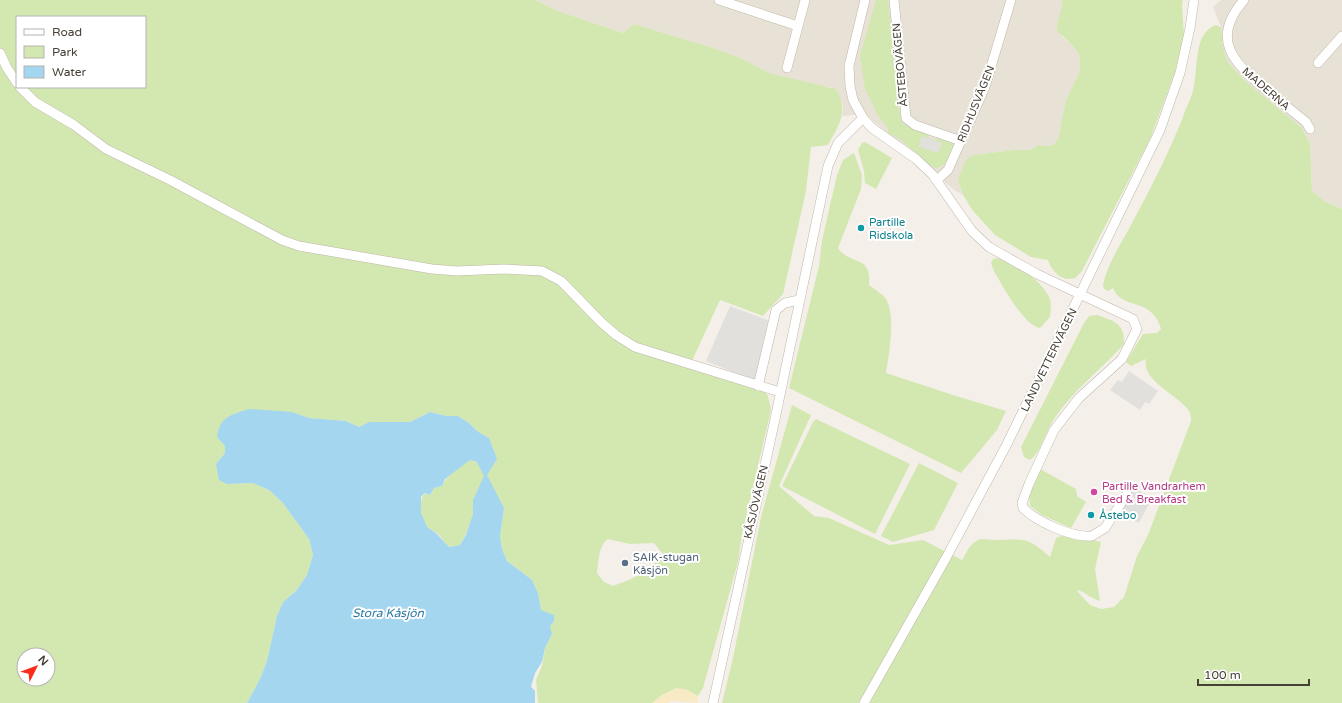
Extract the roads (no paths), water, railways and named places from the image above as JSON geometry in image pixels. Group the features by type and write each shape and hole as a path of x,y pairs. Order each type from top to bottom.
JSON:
{"street":[{"path":"719,0 798,26"},
{"path":"787,68 805,0"},
{"path":"865,0 850,66 850,86 853,100 862,118 872,128 916,158 937,180 972,231 989,247 1037,274 1133,319 1137,329 1122,359 1079,398 1054,430 1029,484 1022,503 1023,508 1035,517 1062,530 1092,536 1105,528 1127,494"},
{"name":"ÅSTEBOVÄGEN","path":"894,0 906,118 915,125 961,141"},
{"name":"RIDHUSVÄGEN","path":"937,180 948,170 985,87 1011,0"},
{"name":"LANDVETTERVÄGEN","path":"864,703 992,473 1160,130 1180,73 1190,28 1194,0"},
{"name":"MADERNA","path":"1244,0 1232,16 1228,29 1228,46 1234,60 1250,77 1306,122 1310,129"},
{"path":"1318,63 1342,36"},
{"path":"0,53 7,68 16,82"},
{"path":"21,88 35,102 117,155 170,180 282,240 299,246 432,269 458,271 504,269 542,271 561,281 602,324 635,347 780,392"},
{"name":"KÅSJÖVÄGEN","path":"712,703 828,166 838,144 862,118"},
{"path":"758,386 776,310 786,303 799,300"}],"water":[{"name":"Stora Kåsjön","path":"249,409 292,412 309,418 346,421 359,427 369,422 410,422 430,412 446,416 458,416 469,423 477,431 489,438 497,459 487,475 504,508 500,536 502,549 507,561 532,580 538,593 541,610 554,615 554,621 550,626 552,634 545,648 542,662 535,673 531,687 535,691 535,703 247,703 260,679 267,661 277,616 283,602 296,591 307,575 313,555 309,539 283,503 269,490 253,483 227,484 219,480 216,464 225,453 225,446 217,437 218,430 227,417","holes":["470,460 477,462 484,476 473,500 473,514 466,535 460,545 449,547 436,533 427,527 421,513 421,497 425,493 430,495 434,488 442,486 445,479"]}],"place":[{"name":"Partille Ridskola","path":"861,228"},
{"name":"Partille Vandrarhem Bed & Breakfast","path":"1094,492"},
{"name":"Åstebo","path":"1091,515"},
{"name":"SAIK-stugan Kåsjön","path":"625,563"}]}
